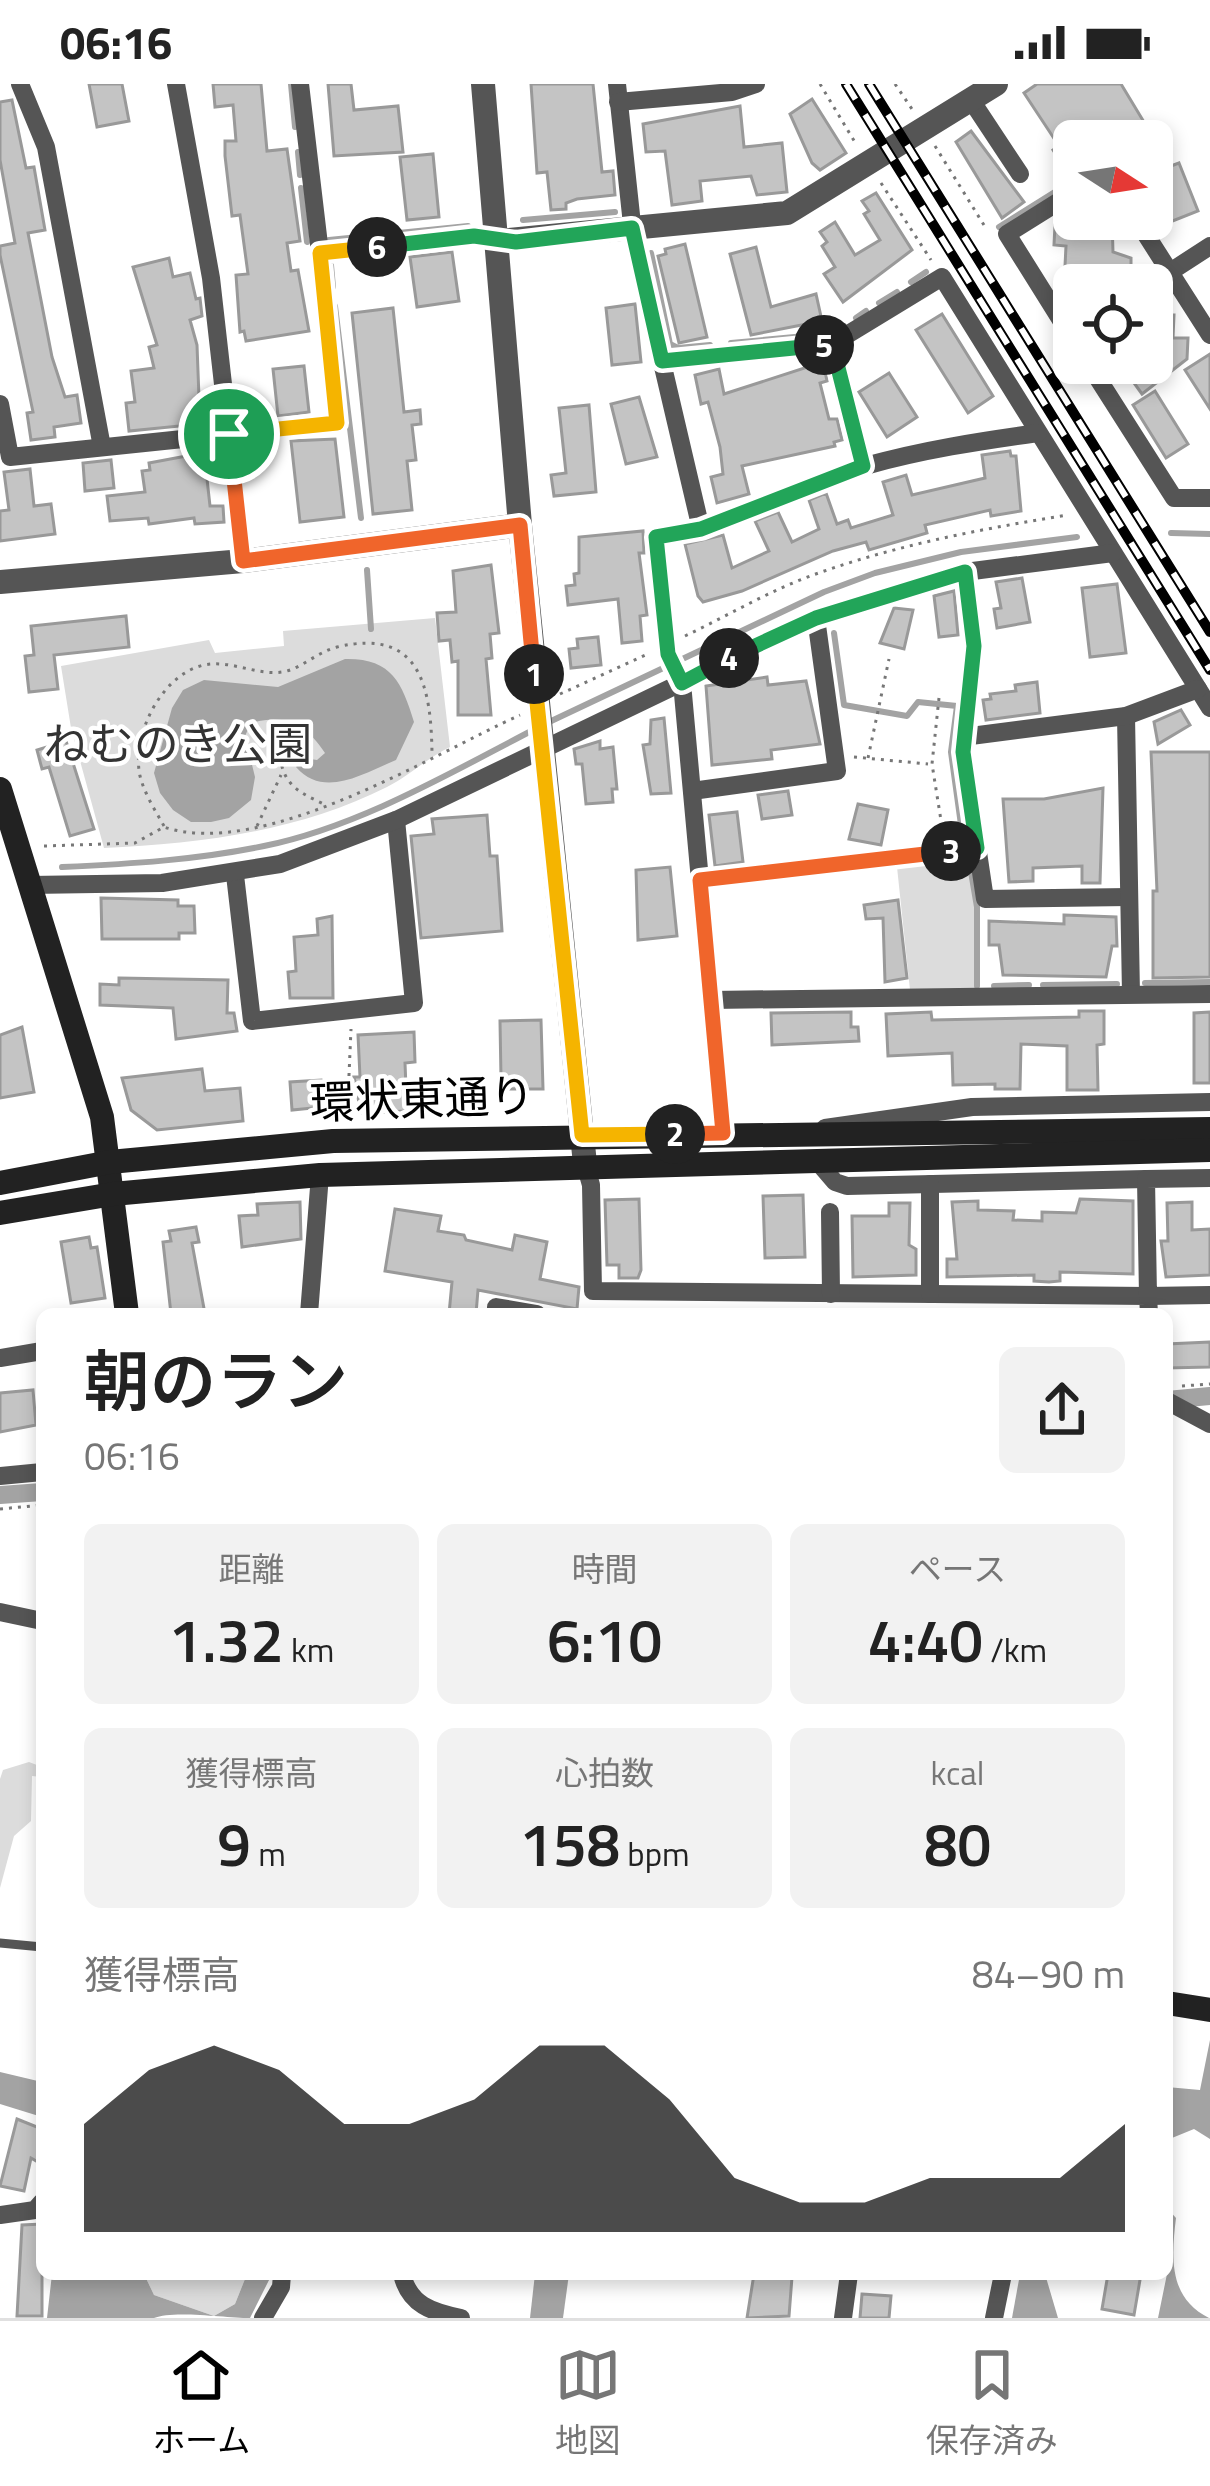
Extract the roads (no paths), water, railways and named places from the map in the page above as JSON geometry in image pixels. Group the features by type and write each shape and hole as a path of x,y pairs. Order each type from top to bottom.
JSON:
{"main road":[{"path":"0,789 102,1117 126,1308"},
{"name":"環状東通り","path":"0,1213 113,1194 320,1175 817,1161 928,1145 1210,1130"},
{"name":"環状東通り","path":"0,1183 110,1162 333,1141 814,1132 928,1145 1210,1150"},
{"path":"1173,2004 1210,2010"}],"street":[{"path":"20,84 46,147 102,447"},
{"path":"176,84 211,278 243,561"},
{"path":"0,404 5,457 337,423 300,84"},
{"path":"483,84 520,525 585,1165 591,1185 593,1308"},
{"path":"701,529 632,228 618,93 732,92 756,84"},
{"path":"320,253 474,236 498,241 787,213 996,84"},
{"path":"971,100 1020,174"},
{"path":"1053,205 1007,234 1053,307"},
{"path":"1173,270 1210,246"},
{"path":"662,361 832,344 942,277 1210,708"},
{"path":"1173,277 1210,335"},
{"path":"832,344 863,466"},
{"path":"1101,384 1174,498 1210,498"},
{"path":"723,1133 682,683 666,645 656,537 701,529 863,466 1038,433"},
{"path":"0,582 243,561 520,525"},
{"path":"30,885 162,883 235,874 350,841 816,618 965,572 1113,553"},
{"path":"965,572 974,646 956,739 985,899 1129,897"},
{"path":"692,791 836,771 816,618"},
{"path":"956,739 1126,716 1198,688"},
{"path":"1126,716 1131,994"},
{"path":"235,874 252,1021 414,1003 396,820"},
{"path":"700,880 977,848"},
{"path":"711,1000 1210,994"},
{"path":"814,1132 844,1122 938,1109 1210,1102"},
{"path":"817,1161 835,1182 847,1186 1210,1178"},
{"path":"309,1308 320,1175"},
{"path":"1146,1179 1149,1305"},
{"path":"930,1184 930,1294"},
{"path":"830,1212 831,1294"},
{"path":"592,1291 930,1294 994,1304 1149,1305 1210,1295"},
{"path":"0,1358 36,1352"},
{"path":"1173,1404 1210,1424"},
{"path":"1173,1417 1192,1414"},
{"path":"0,1476 36,1473"},
{"path":"0,1612 36,1620"},
{"path":"0,2215 36,2209"},
{"path":"263,2318 282,2280"},
{"path":"404,2280 410,2296 428,2310 461,2318"},
{"path":"844,2318 848,2280"},
{"path":"994,2318 1002,2280"}],"lane":[{"path":"0,1943 36,1946"}],"waterway":[{"path":"291,84 295,127"},
{"path":"298,152 300,175"},
{"path":"301,188 307,242"},
{"path":"999,227 1053,193"},
{"path":"523,220 615,212"},
{"path":"329,240 468,226"},
{"path":"651,253 670,344 678,348 710,345"},
{"path":"331,265 333,287"},
{"path":"911,282 926,272"},
{"path":"879,303 897,292"},
{"path":"335,306 361,518"},
{"path":"856,318 866,311"},
{"path":"731,343 816,335 844,326"},
{"path":"1171,533 1210,534"},
{"path":"547,723 824,592 875,573 961,552 1077,537"},
{"path":"367,570 371,629"},
{"path":"834,633 844,705 907,716 918,702 957,706 951,752 962,832"},
{"path":"62,867 188,858 299,837 403,797 535,729"},
{"path":"970,866 977,907 977,986"},
{"path":"1145,983 1210,982"},
{"path":"1043,985 1117,984"},
{"path":"994,986 1029,985"},
{"path":"1173,1399 1210,1396"},
{"path":"0,1495 36,1492"}],"railway":[{"path":"846,84 1210,670"},
{"path":"869,84 1210,632"}],"park label":[{"name":"ねむのき公園","path":"178,743"}]}
